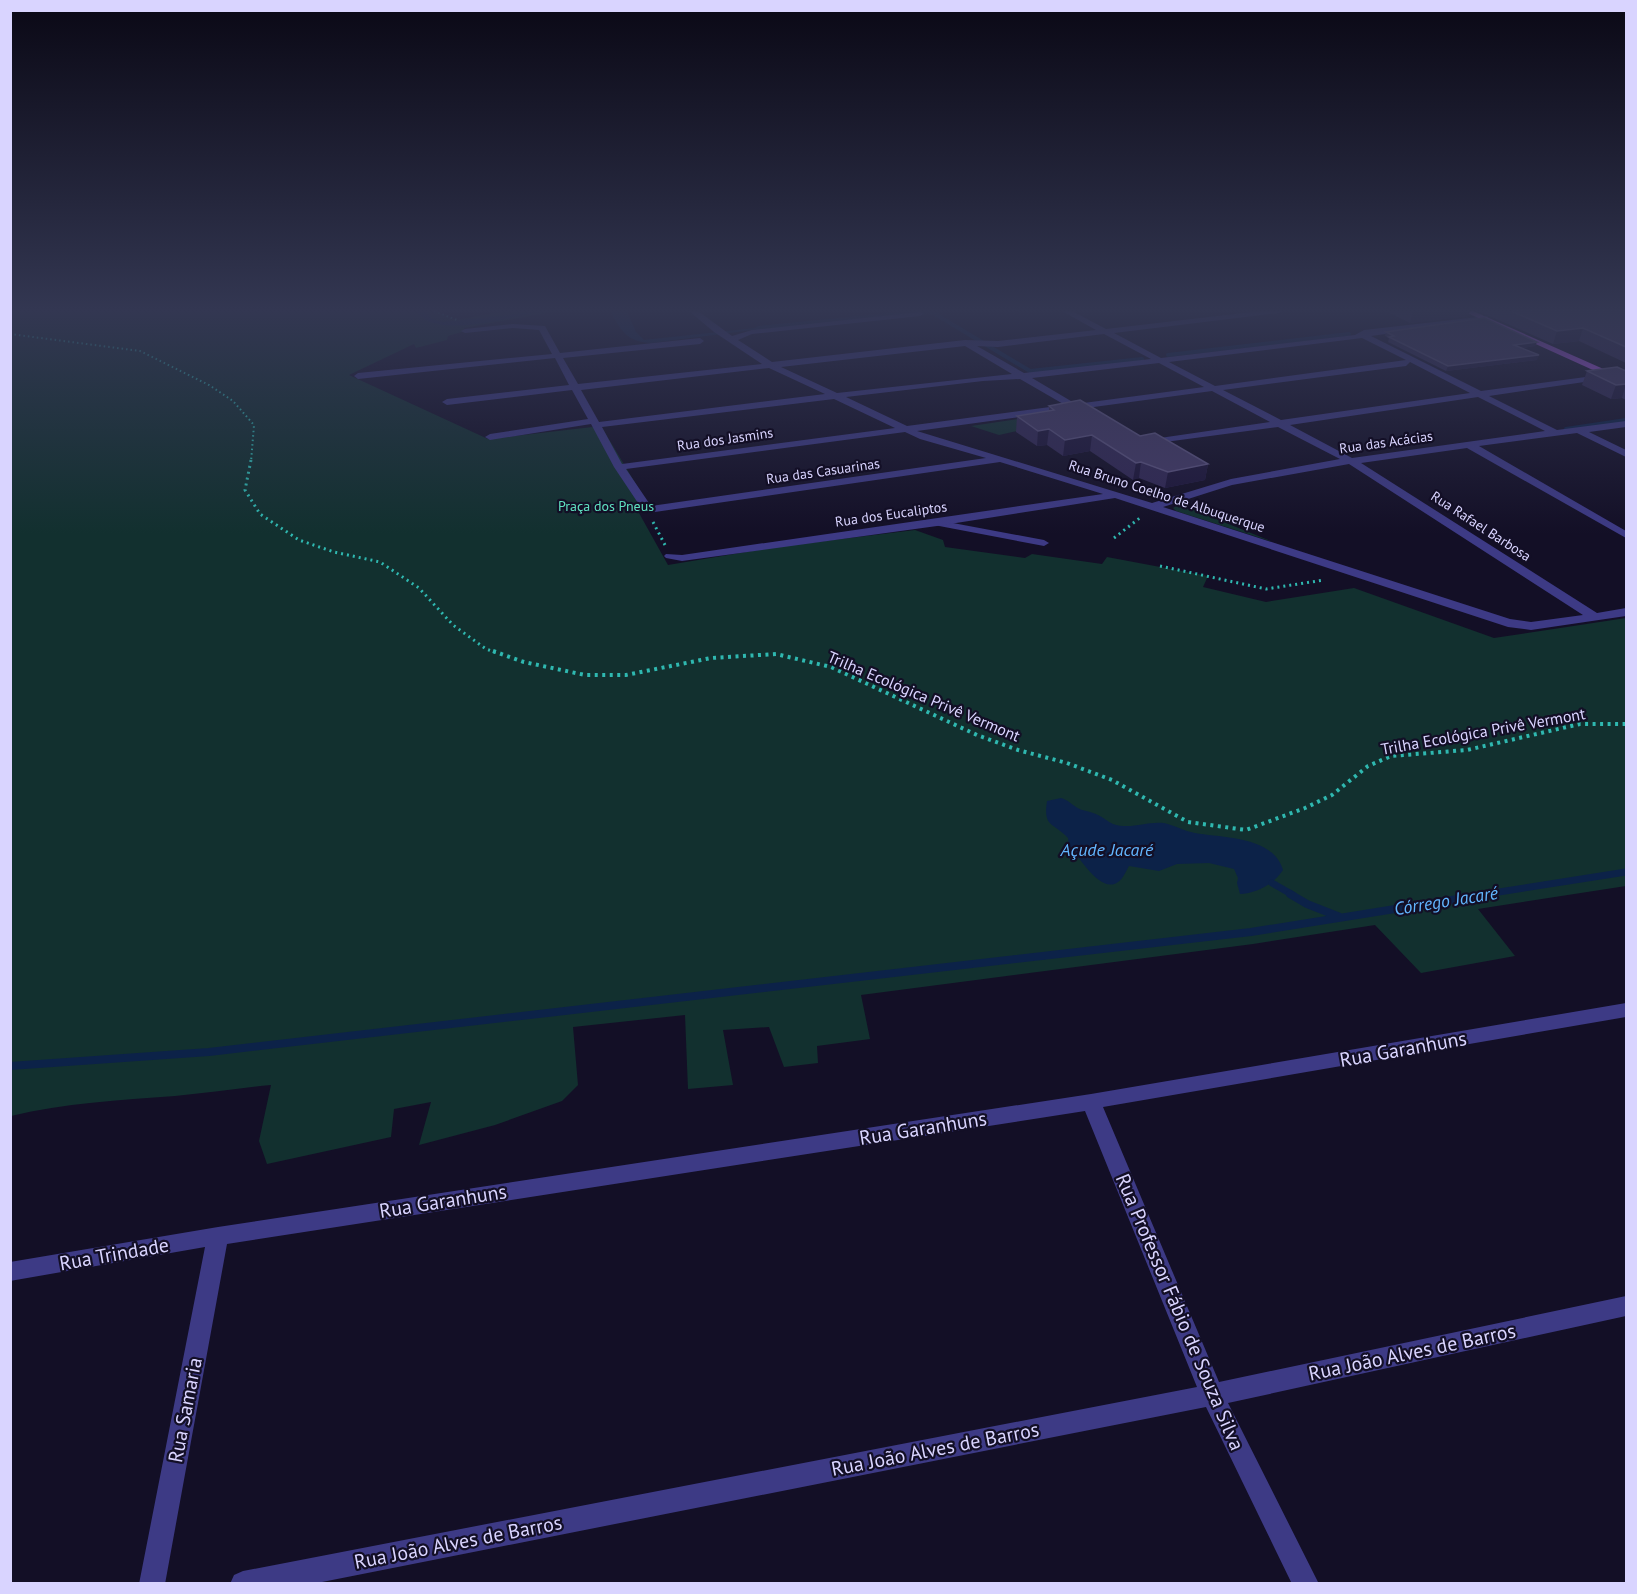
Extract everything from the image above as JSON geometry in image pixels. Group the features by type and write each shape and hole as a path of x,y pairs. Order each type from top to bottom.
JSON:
{"street":[{"path":"575,385 619,467 648,510"},
{"path":"447,402 606,385"},
{"name":"Rua Bruno Coelho de Albuquerque","path":"814,385 942,443 1003,459 1115,495 1150,509 1514,625 1531,626 1626,612"},
{"path":"490,437 923,385"},
{"path":"1039,385 1075,407"},
{"name":"Rua Rafael Barbosa","path":"1206,385 1351,461 1594,616"},
{"name":"Rua dos Jasmins","path":"619,467 1240,385"},
{"path":"1454,385 1555,432"},
{"path":"1456,385 1541,434"},
{"path":"1154,442 1540,385"},
{"name":"Rua das Acácias","path":"1150,509 1176,497 1229,481 1468,444 1626,424"},
{"path":"1578,430 1626,454"},
{"path":"1468,444 1626,535"},
{"name":"Rua das Casuarinas","path":"648,510 963,467 1003,459"},
{"name":"Rua dos Eucaliptos","path":"670,556 682,558 937,523 1115,495"},
{"name":"Rua Garanhuns","path":"218,1236 1091,1102 1625,1012"},
{"name":"Rua Professor Fábio de Souza Silva","path":"1091,1102 1212,1395 1306,1584"},
{"name":"Rua Trindade","path":"10,1272 218,1236"},
{"name":"Rua Samaria","path":"152,1584 218,1236"},
{"name":"Rua João Alves de Barros","path":"243,1584 1212,1395 1626,1306"}],"lane":[{"path":"937,523 1044,543"}],"path":[{"name":"Trilha Ecológica Privê Vermont","path":"210,385 233,401 254,425 253,450 245,490 261,514 299,540 334,552 380,562 418,588 453,625 486,649 524,662 585,675 626,675 711,658 776,654 831,667 977,735 1018,750 1067,763 1112,780 1188,822 1246,830 1305,808 1332,795 1368,766 1391,756 1467,750 1580,724 1626,724"},
{"path":"1114,538 1150,509"},
{"path":"648,510 670,556"},
{"path":"1160,566 1266,589 1357,574"}],"green space":[{"name":"Praça dos Pneus","path":"10,385 372,385 488,439 601,426 649,506 639,513 668,565 776,547 915,530 943,540 945,547 1025,558 1032,554 1102,564 1107,557 1208,576 1203,587 1266,602 1354,588 1494,638 1626,618 1626,886 1478,909 1515,956 1421,973 1375,925 1253,944 861,995 870,1039 817,1046 818,1063 784,1067 769,1027 723,1030 733,1085 688,1089 685,1015 573,1027 578,1085 562,1101 495,1125 419,1145 431,1102 394,1109 391,1137 267,1164 259,1141 271,1085 72,1105 11,1116"},
{"path":"1025,418 1031,428 999,435 971,426"},
{"path":"1179,504 1273,542 1176,511 1173,508"}],"water":[{"name":"Açude Jacaré","path":"1061,798 1120,826 1164,823 1195,833 1246,841 1269,851 1283,870 1265,887 1240,894 1234,869 1209,863 1177,864 1159,871 1129,866 1123,877 1111,885 1091,873 1069,846 1068,838 1050,824 1046,816 1047,801"}],"building":[{"path":"1080,400 1140,436 1155,433 1208,464 1168,472 1141,462 1136,463 1092,435 1065,440 1049,429 1038,431 1017,416 1054,410 1049,406"}],"waterway":[{"path":"1566,429 1626,420"},
{"name":"Córrego Jacaré","path":"1480,895 1626,872"},
{"name":"Córrego Jacaré","path":"1272,883 1293,895"},
{"name":"Córrego Jacaré","path":"1290,894 1307,904 1340,917"},
{"path":"10,1066 209,1052 1251,932 1489,894"}]}
